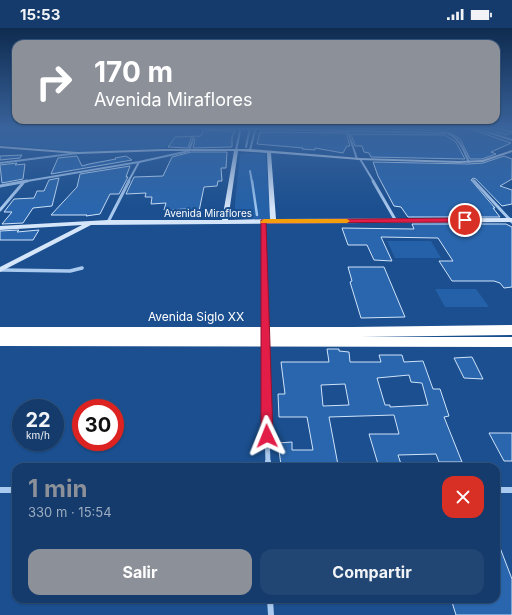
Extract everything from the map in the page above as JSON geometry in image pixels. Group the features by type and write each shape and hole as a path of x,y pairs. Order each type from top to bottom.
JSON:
{"highway":[{"name":"Avenida Siglo XX","path":"0,342 264,336 353,332 512,330"},
{"name":"Avenida Siglo XX","path":"0,332 512,342"}],"street":[{"path":"0,163 70,154"},
{"path":"0,186 139,162 174,154"},
{"path":"225,221 235,154"},
{"path":"269,154 273,222"},
{"path":"307,154 359,159 468,162 491,159 503,154"},
{"path":"357,154 396,221"},
{"path":"465,154 468,162"},
{"path":"108,222 139,162"},
{"path":"473,180 512,221"},
{"path":"0,210 23,183"},
{"name":"Avenida Miraflores","path":"0,228 108,222 512,221"},
{"path":"263,222 264,336 268,463"},
{"path":"0,270 92,223"},
{"path":"0,270 70,271 82,268"},
{"path":"0,490 12,490"},
{"path":"500,490 512,490"},
{"path":"270,603 271,615"}],"shaded area":[{"path":"266,154 270,219 244,219 235,215 240,155"},
{"path":"387,241 431,241 441,258 395,258"},
{"path":"435,289 476,289 489,307 445,307"}],"building":[{"path":"182,154 227,154 226,168 221,168 222,181 218,181 217,186 204,187 198,216 185,216 188,209 164,210 166,203 151,204 152,197 145,197 146,193 126,194 134,177 163,176 172,157"},
{"path":"370,154 463,154 465,159 371,157"},
{"path":"468,154 495,154 482,159 470,159"},
{"path":"22,155 20,158 0,160 0,156"},
{"path":"77,156 82,166 126,156 132,160 51,174 58,158"},
{"path":"504,156 512,159 512,179 500,186 512,190 512,204 502,206 476,179 473,178 471,180 495,208 493,208 500,217 408,217 401,207 394,206 378,176 373,162 469,164 483,163"},
{"path":"17,163 15,165 25,164 23,179 2,183 0,165"},
{"path":"130,166 126,177 128,177 119,194 110,194 100,214 86,216 87,215 51,215 77,187 80,174"},
{"path":"59,178 52,206 33,208 23,223 2,224 12,212 4,212 14,199 34,198 37,191 44,191 49,180"},
{"path":"412,224 506,224 512,227 512,287 504,288 500,283 494,281 452,281 439,261 453,261 438,238 381,237 392,261 374,260 367,245 348,245 342,228 414,229"},
{"path":"19,230 17,232 39,230 33,240 0,240 0,231"},
{"path":"348,267 384,267 405,317 361,318 350,282 352,281"},
{"path":"327,349 339,349 339,351 349,352 350,362 381,362 379,355 402,355 404,362 423,361 433,389 440,389 449,416 444,417 462,462 439,462 436,454 398,455 401,463 378,463 369,434 399,434 394,415 329,417 338,463 281,463 278,443 292,442 292,450 313,450 307,417 279,417 278,394 285,394 281,362 329,362","holes":["409,375 411,382 422,383 428,405 390,407 390,405 385,405 377,378","345,384 349,405 323,406 321,385"]},
{"path":"472,357 483,379 464,378 454,358"},
{"path":"489,433 512,433 512,461 504,461"},
{"path":"500,548 512,579 512,615 456,615 452,603 500,603"}],"waterway":[{"path":"250,171 252,182"},
{"path":"252,181 257,215"}],"slow traffic":[{"path":"264,222 347,221"}],"route":[{"path":"267,436 263,222 465,220"}]}
